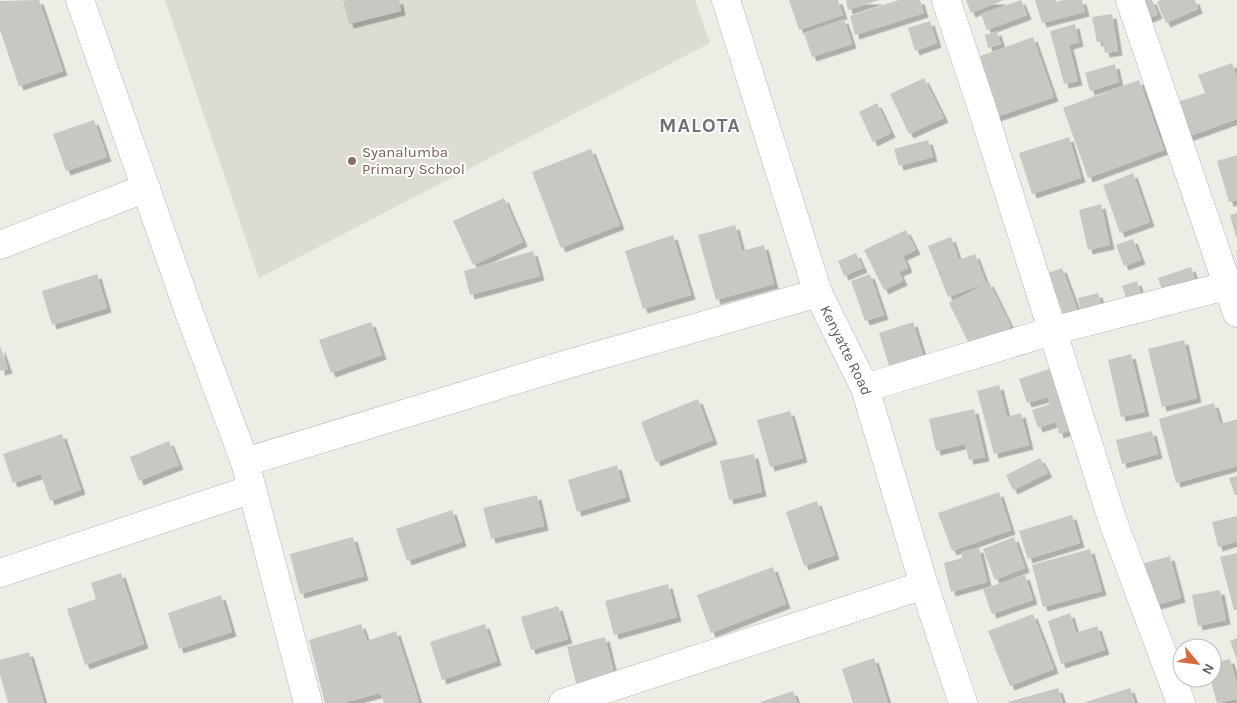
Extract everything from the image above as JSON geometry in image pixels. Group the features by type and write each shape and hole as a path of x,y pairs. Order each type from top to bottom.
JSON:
{"street":[{"path":"80,0 190,315 245,462 308,703"},
{"name":"Kenyatte Road","path":"726,0 818,293 865,388 924,585 963,703"},
{"path":"946,0 1112,519 1181,703"},
{"path":"1130,0 1233,284 1237,313"},
{"path":"0,245 146,188"},
{"path":"865,388 1052,331 1233,284"},
{"path":"245,462 568,364 818,293"},
{"path":"0,573 252,490"},
{"path":"563,703 924,585"}],"shaded area":[{"name":"Syanalumba Primary School","path":"165,0 695,0 710,43 259,278"}],"building":[{"path":"39,0 63,71 19,86 0,30 0,1"},
{"path":"343,0 399,0 401,11 349,24"},
{"path":"789,0 838,0 843,15 799,30"},
{"path":"846,0 879,0 848,10"},
{"path":"899,0 920,0 924,13 855,35 850,16"},
{"path":"966,0 1004,0 971,13"},
{"path":"1021,0 1027,15 987,30 981,14"},
{"path":"1035,0 1056,0 1056,2 1082,0 1085,12 1042,23"},
{"path":"1152,0 1158,14 1145,20 1138,3"},
{"path":"1161,0 1195,0 1198,9 1166,23 1157,2"},
{"path":"1112,14 1118,51 1105,53 1103,42 1097,42 1092,17"},
{"path":"844,19 852,44 812,57 804,33"},
{"path":"930,21 937,43 915,51 908,28"},
{"path":"1075,24 1079,42 1069,45 1078,81 1064,84 1050,31"},
{"path":"997,31 1001,44 988,48 985,35"},
{"path":"1033,37 1054,97 996,117 975,58"},
{"path":"1232,63 1237,78 1237,119 1187,137 1175,103 1205,93 1198,75"},
{"path":"1115,64 1119,82 1090,91 1085,73"},
{"path":"924,78 944,118 909,134 890,94"},
{"path":"1139,80 1164,150 1088,178 1063,108"},
{"path":"877,103 891,133 873,142 859,112"},
{"path":"94,120 107,157 66,171 53,134"},
{"path":"1069,137 1081,178 1032,194 1019,153"},
{"path":"928,140 933,157 899,166 894,149"},
{"path":"591,149 620,225 561,248 532,172"},
{"path":"1237,155 1237,200 1229,202 1217,161"},
{"path":"1133,173 1150,222 1120,233 1103,185"},
{"path":"504,198 523,242 473,265 453,221"},
{"path":"1101,204 1110,245 1088,250 1079,210"},
{"path":"1237,213 1237,237 1236,237 1230,215"},
{"path":"735,225 742,251 764,245 774,284 716,300 698,235"},
{"path":"906,230 916,250 903,256 908,268 899,272 903,281 884,290 864,250"},
{"path":"673,235 691,295 643,309 625,251"},
{"path":"951,237 959,260 975,254 986,283 948,297 928,246"},
{"path":"1133,239 1141,260 1124,266 1116,245"},
{"path":"533,251 540,276 470,295 464,271"},
{"path":"856,253 863,268 844,276 838,261"},
{"path":"1191,267 1198,288 1165,299 1158,278"},
{"path":"1062,268 1078,311 1064,316 1048,273"},
{"path":"97,274 107,308 52,325 42,291"},
{"path":"870,274 884,315 865,321 851,281"},
{"path":"1137,281 1143,300 1129,305 1122,286"},
{"path":"989,282 1011,327 971,348 949,303"},
{"path":"1098,293 1103,311 1083,317 1078,298"},
{"path":"371,322 382,355 331,373 319,340"},
{"path":"913,322 923,355 889,366 879,333"},
{"path":"1184,340 1197,398 1162,407 1148,349"},
{"path":"0,346 8,369 0,371"},
{"path":"1131,354 1145,412 1121,417 1108,360"},
{"path":"1058,366 1079,427 1059,434 1056,422 1038,428 1032,410 1050,404 1048,397 1027,403 1019,379"},
{"path":"999,385 1007,417 1021,413 1029,445 994,454 977,391"},
{"path":"698,399 713,440 656,462 641,422"},
{"path":"1214,403 1220,424 1237,419 1237,466 1176,483 1159,419"},
{"path":"974,409 985,457 969,460 965,444 936,451 929,419"},
{"path":"790,411 803,458 770,467 757,420"},
{"path":"1152,431 1158,454 1122,464 1116,440"},
{"path":"62,434 81,490 50,501 41,474 13,483 3,454"},
{"path":"169,441 179,465 139,481 130,457"},
{"path":"754,454 762,492 729,500 720,461"},
{"path":"1040,458 1048,473 1013,490 1006,475"},
{"path":"617,465 626,497 577,512 568,480"},
{"path":"1237,476 1237,495 1235,495 1229,478"},
{"path":"999,492 1011,530 952,551 938,513"},
{"path":"537,495 544,526 491,539 483,508"},
{"path":"817,501 835,555 804,566 786,512"},
{"path":"452,510 462,542 407,561 396,529"},
{"path":"1072,515 1080,543 1028,559 1019,531"},
{"path":"1237,516 1237,541 1218,547 1212,522"},
{"path":"353,537 364,576 300,594 290,554"},
{"path":"1014,537 1025,568 995,580 983,549"},
{"path":"979,548 987,582 951,592 944,563 962,558 961,552"},
{"path":"1090,549 1102,591 1043,607 1032,565"},
{"path":"1237,553 1237,610 1234,610 1220,557"},
{"path":"1170,556 1181,598 1153,606 1141,564"},
{"path":"773,567 786,604 711,633 697,595"},
{"path":"121,573 144,644 85,665 67,609 96,599 91,583"},
{"path":"1025,575 1033,600 992,614 983,589"},
{"path":"668,584 677,617 614,635 605,601"},
{"path":"1220,590 1226,620 1198,626 1192,595"},
{"path":"221,595 232,632 179,649 168,613"},
{"path":"558,606 568,639 531,650 521,617"},
{"path":"1070,613 1076,633 1097,626 1105,650 1061,664 1048,621"},
{"path":"1033,614 1054,669 1010,686 988,631"},
{"path":"361,624 367,641 396,631 419,702 384,703 380,693 343,703 325,703 309,640"},
{"path":"485,624 497,661 442,680 430,642"},
{"path":"605,637 616,681 578,691 567,647"},
{"path":"1237,638 1237,660 1230,641"},
{"path":"29,652 44,703 8,703 0,674 0,660"},
{"path":"874,658 888,703 853,703 842,669"},
{"path":"1230,659 1237,685 1237,699 1217,703 1213,688 1222,688 1222,661"},
{"path":"1058,688 1063,703 1008,703 1008,702"},
{"path":"1130,688 1135,703 1083,703"},
{"path":"793,691 797,703 758,703"}],"place":[{"name":"Syanalumba Primary School","path":"352,161"}],"district":[{"name":"MALOTA","path":"700,125"}]}
